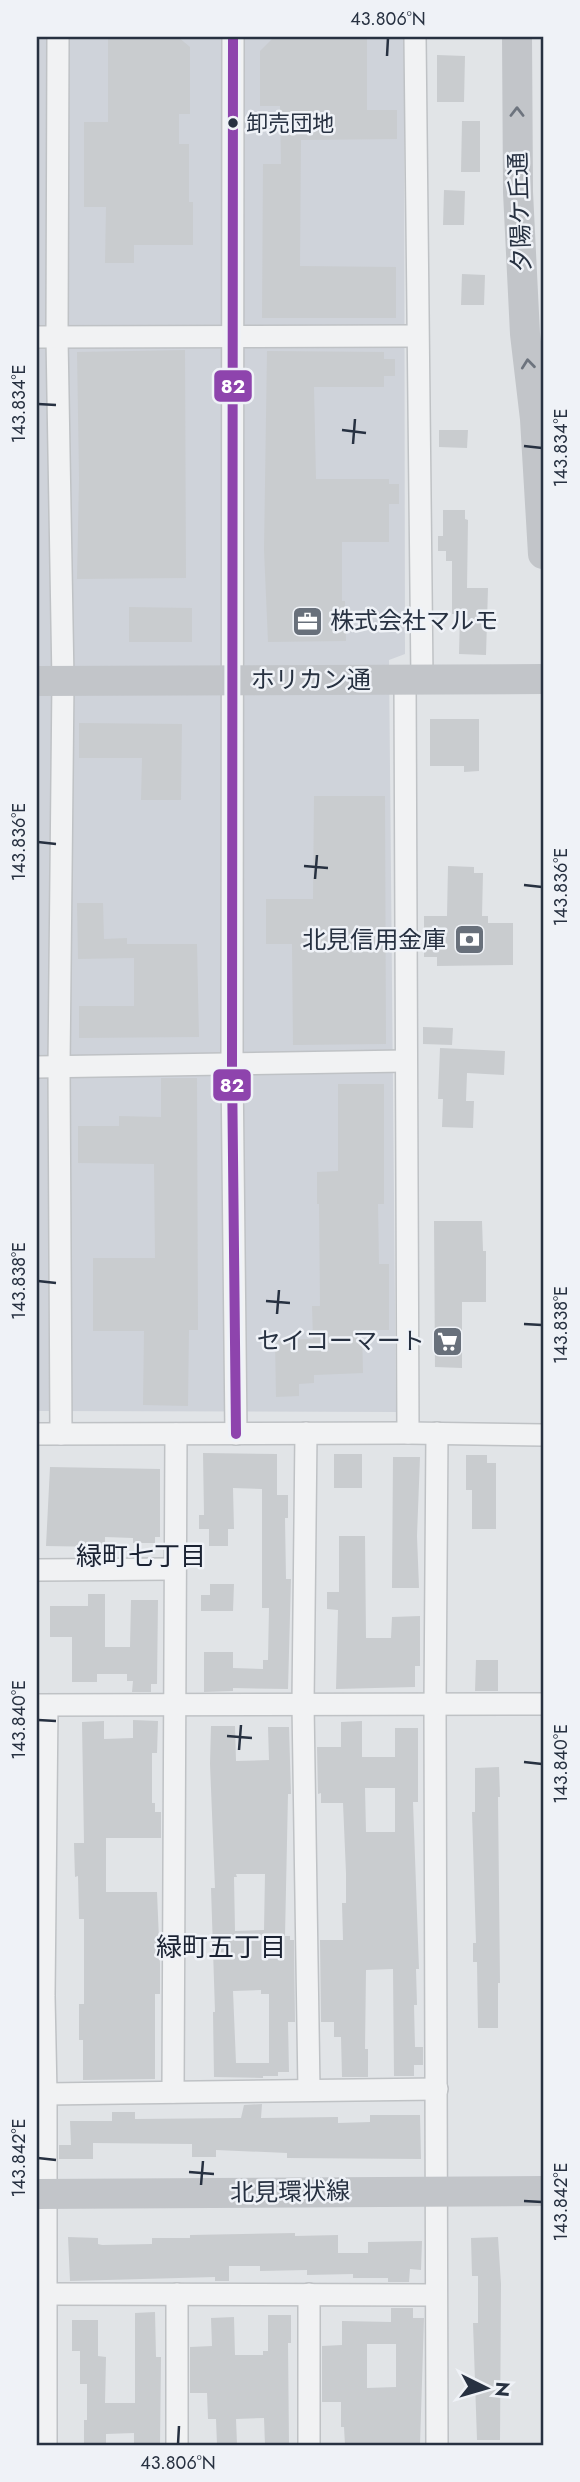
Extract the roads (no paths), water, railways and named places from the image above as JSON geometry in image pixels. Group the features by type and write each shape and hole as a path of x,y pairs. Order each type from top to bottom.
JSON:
{"street":[{"path":"58,37 47,338 50,681 59,1067 61,1434"},
{"path":"233,37 232,1065 236,1434"},
{"path":"408,1433 405,1062 413,679 415,37"},
{"name":"夕陽ケ丘通","path":"517,37 518,204 525,334 535,419 543,554"},
{"path":"47,338 416,336"},
{"name":"ホリカン通","path":"50,681 543,679"},
{"path":"37,1067 405,1062"},
{"path":"306,1433 303,1704 309,2090"},
{"path":"436,1433 437,2445"},
{"path":"37,1434 543,1435"},
{"path":"173,2092 176,1434"},
{"path":"37,1570 174,1569"},
{"path":"46,2445 46,2294 41,2194 46,2094 40,1996 42,1705 543,1704"},
{"path":"46,2094 437,2089"},
{"name":"北見環状線","path":"41,2194 543,2191"},
{"path":"46,2294 436,2295"},
{"path":"177,2294 177,2445"},
{"path":"309,2294 309,2445"}],"place":[{"name":"卸売団地","path":"233,123"},
{"name":"株式会社マルモ","path":"307,621"},
{"name":"北見信用金庫","path":"469,940"},
{"name":"セイコーマート","path":"448,1341"}],"district":[{"name":"緑町七丁目","path":"141,1556"},
{"name":"緑町五丁目","path":"221,1947"}]}
